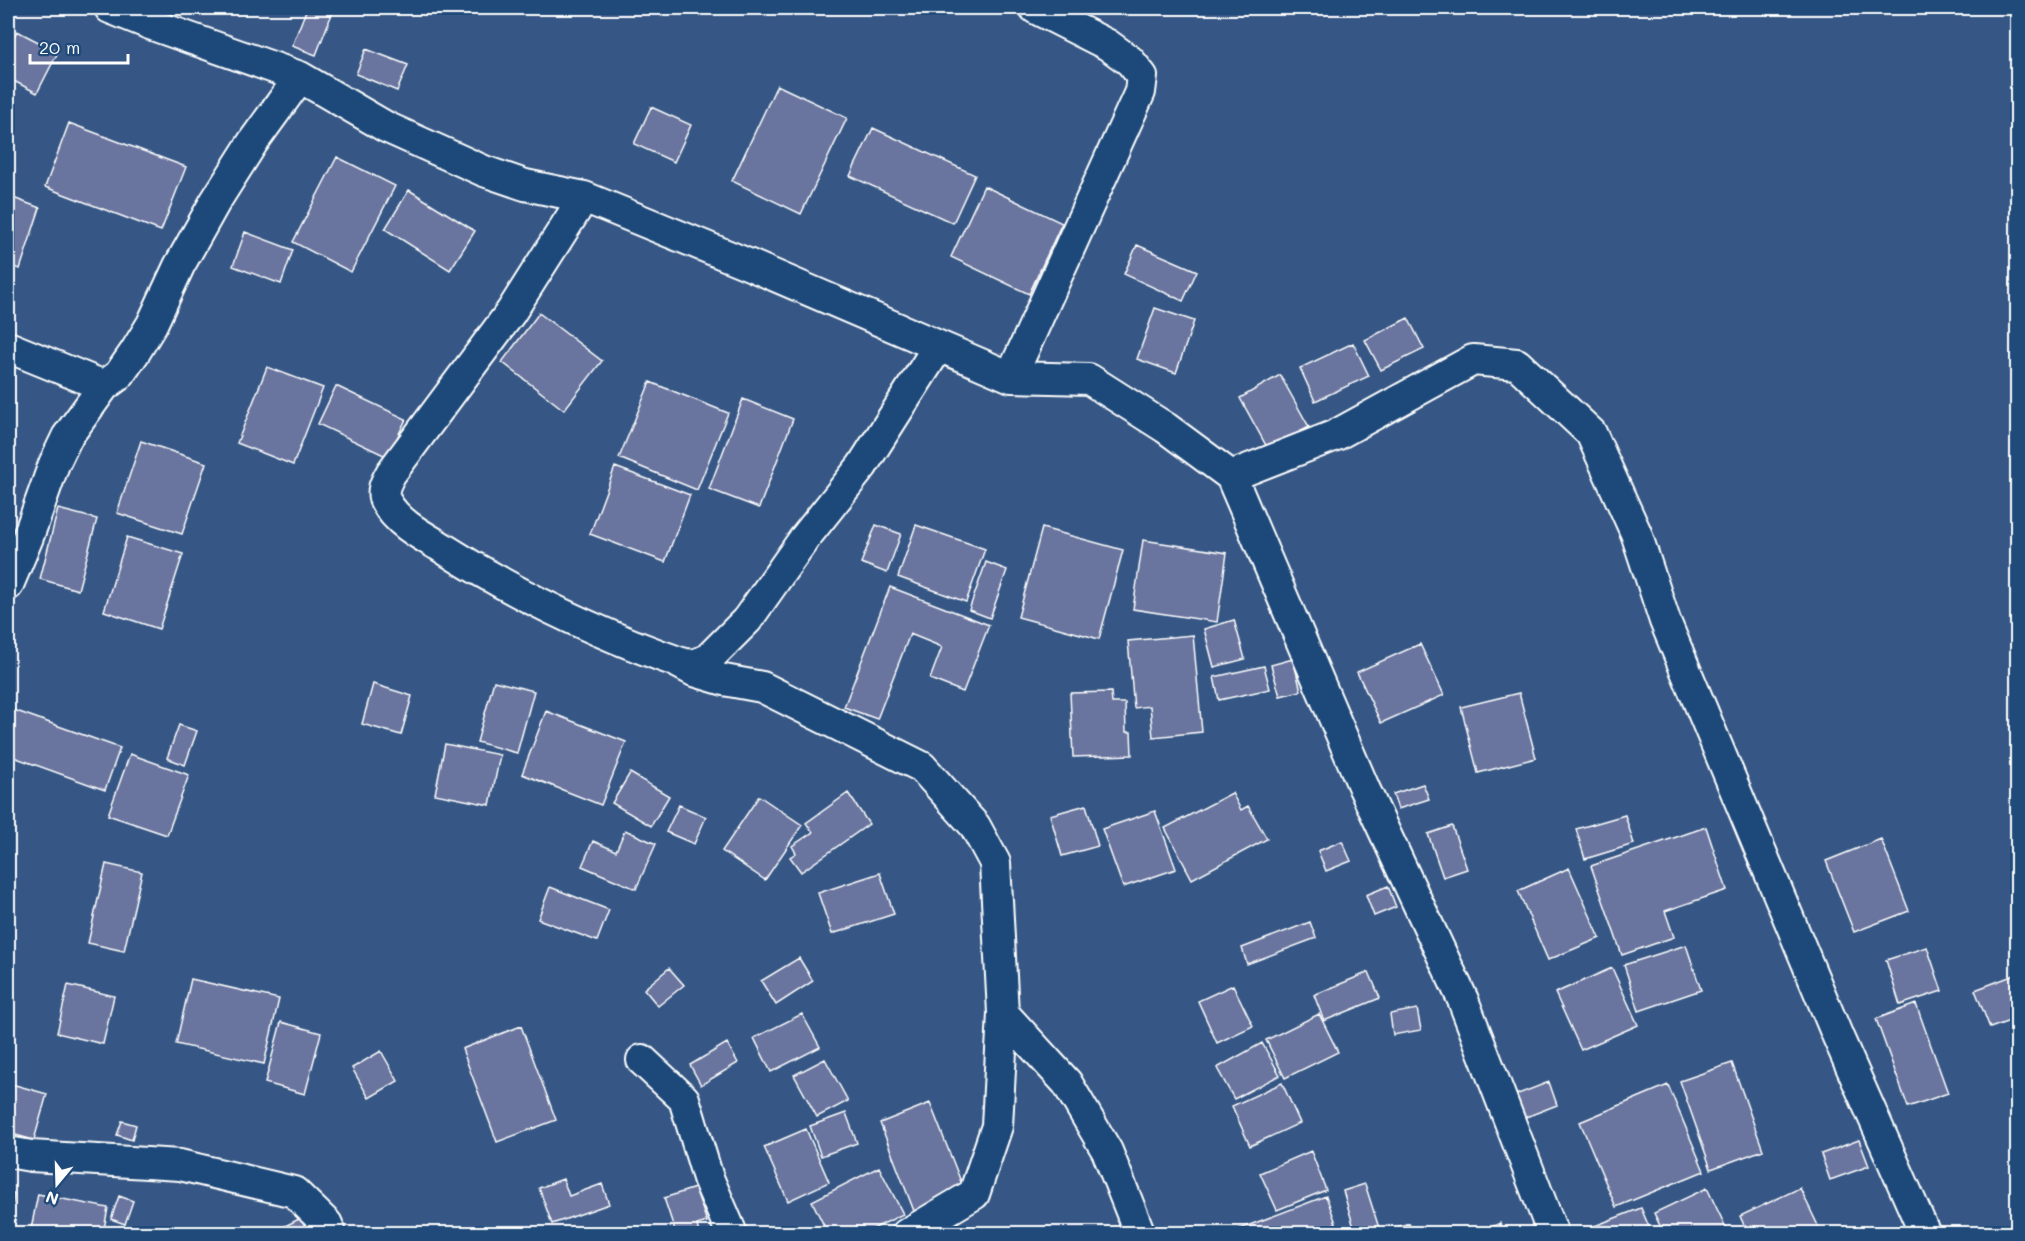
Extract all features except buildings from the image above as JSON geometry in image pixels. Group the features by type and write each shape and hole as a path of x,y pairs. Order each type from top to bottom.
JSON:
{"street":[{"path":"110,8 300,77 386,127 484,171 525,185 584,197 750,265 1011,377 1089,379 1166,428 1231,476 1364,788 1463,1000 1553,1233"},
{"path":"1011,377 1140,92 1142,76 1130,61 1108,45 1035,8"},
{"path":"8,585 67,436 104,386 119,375 135,352 152,324 179,266 215,202 253,142 300,77"},
{"path":"584,197 511,312 403,455 385,483 383,492 385,501 396,517 460,559 520,593 590,626 674,660 694,671 724,680 762,687 922,767 975,826 995,862 1003,1013 997,1126 974,1194 907,1233"},
{"path":"8,347 104,386"},
{"path":"674,660 693,665 707,660 747,620 804,539 862,466 938,347"},
{"path":"1231,476 1336,435 1473,360 1518,364 1591,433 1636,532 1665,621 1838,1037 1925,1233"},
{"path":"1003,1013 1067,1083 1107,1151 1140,1233"},
{"path":"642,1060 684,1099 708,1178 732,1233"},
{"path":"8,1152 31,1156 180,1165 294,1192 327,1224 330,1233"}]}
